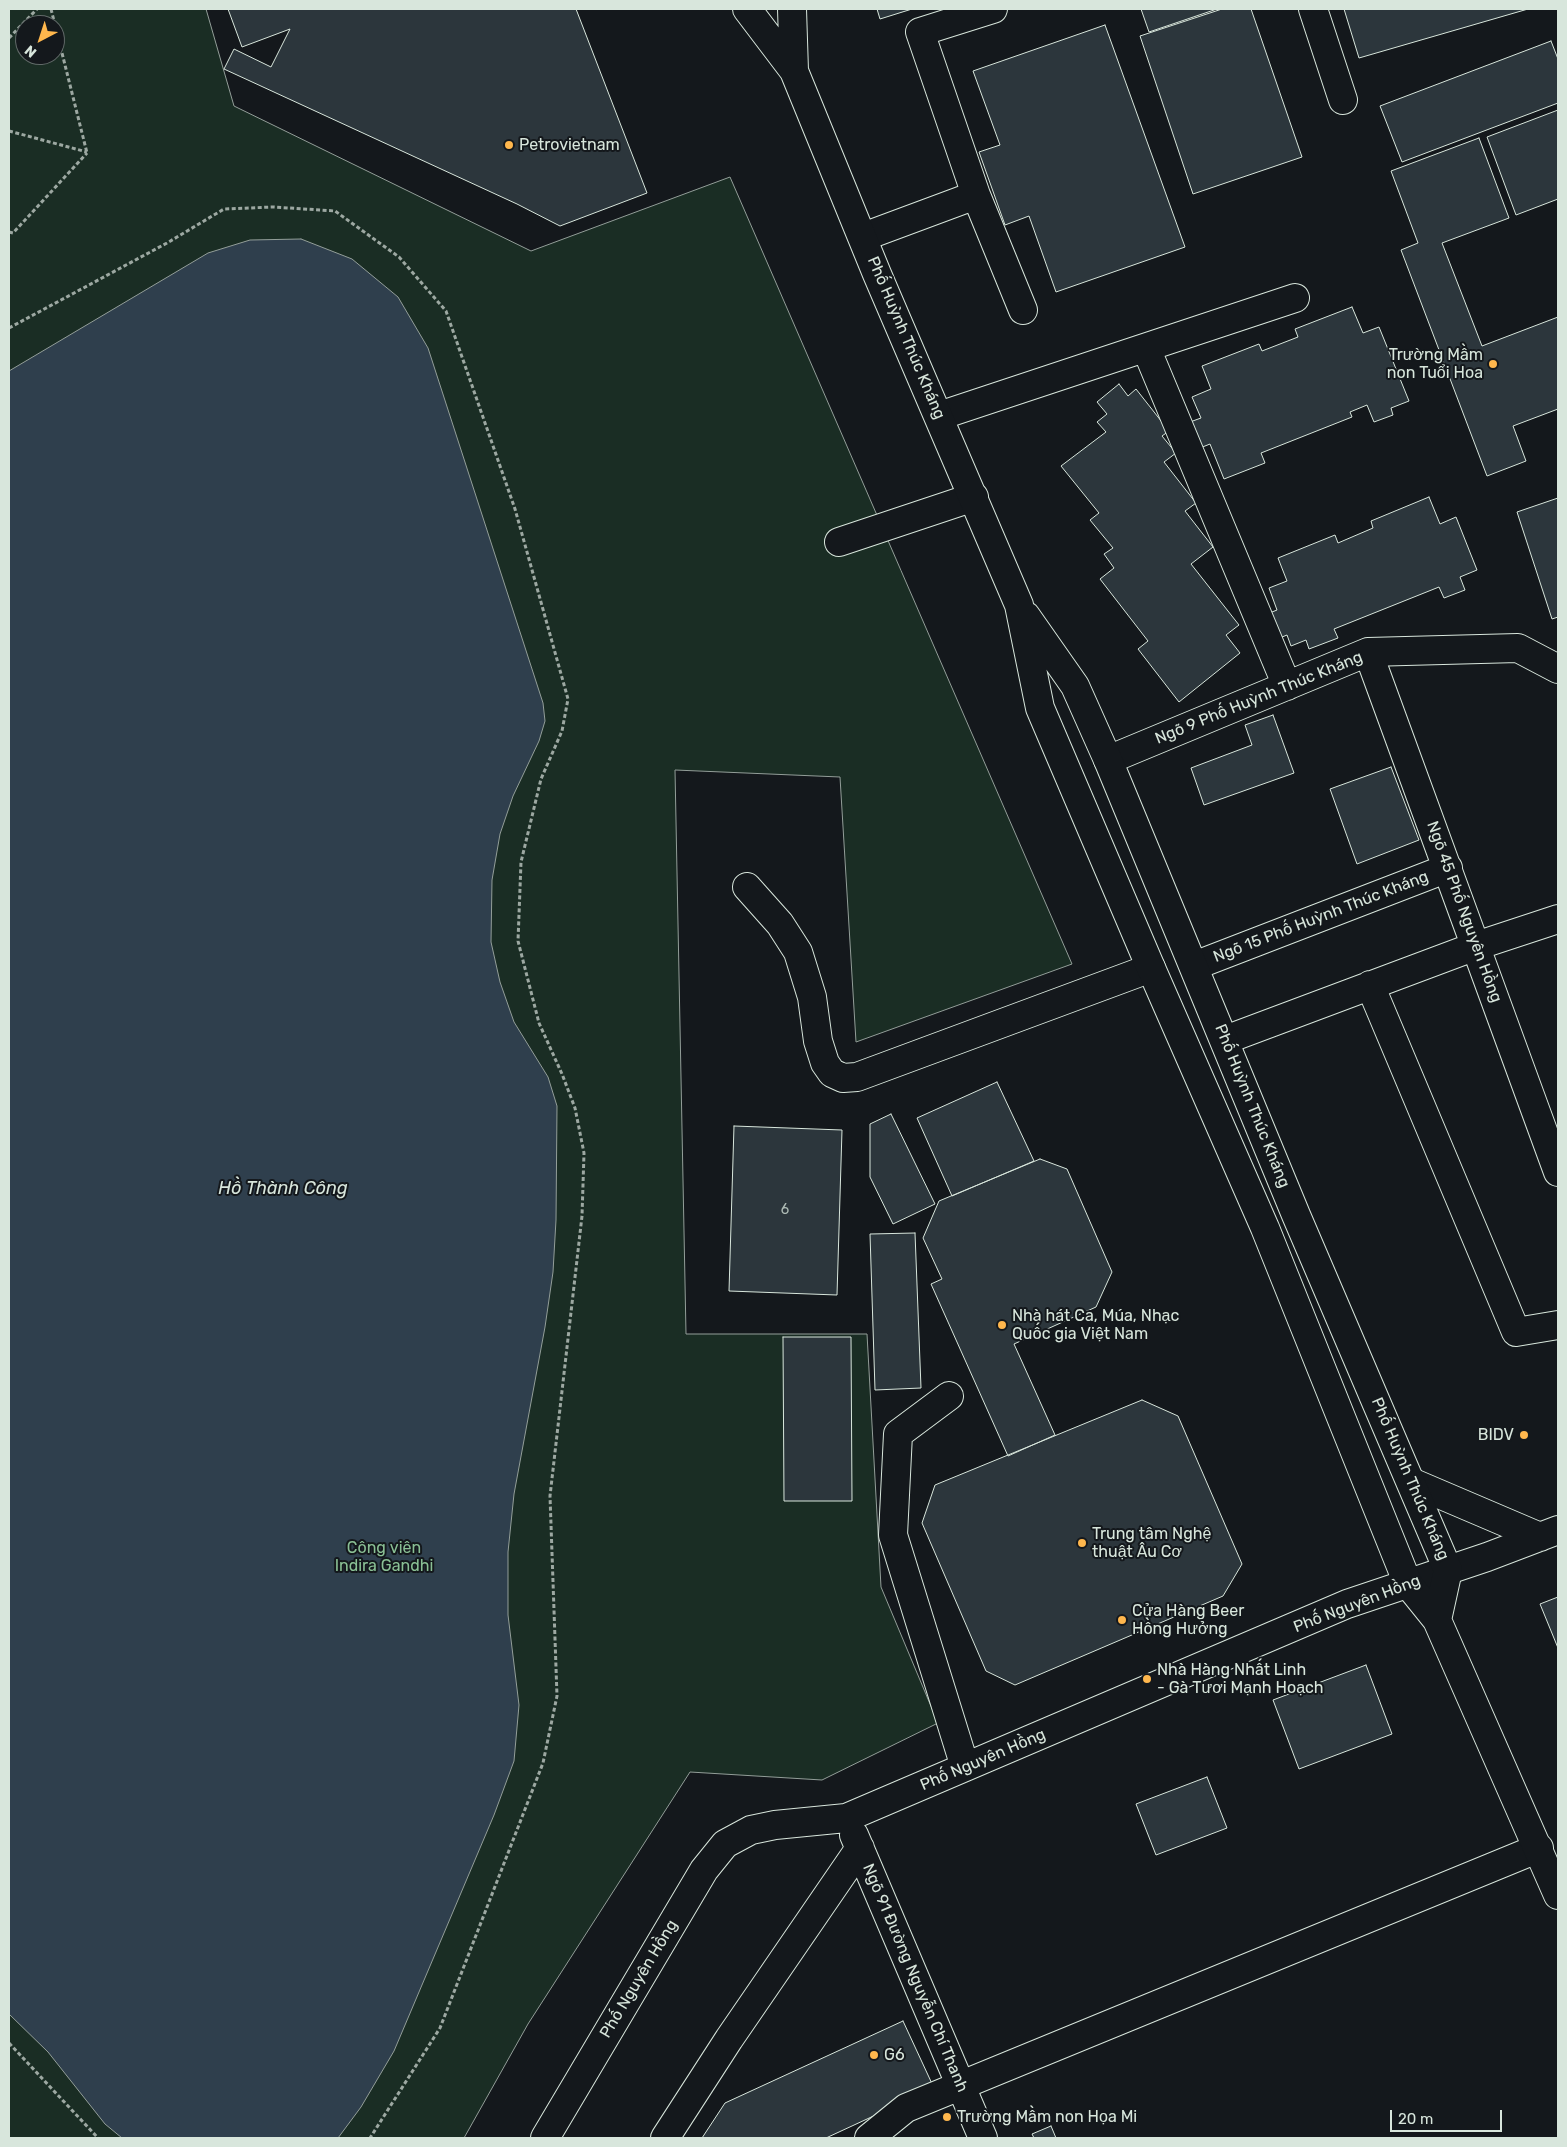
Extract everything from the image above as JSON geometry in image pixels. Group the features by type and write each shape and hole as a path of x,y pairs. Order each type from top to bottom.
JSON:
{"street":[{"name":"Phố Huỳnh Thúc Kháng","path":"747,9 794,71 862,238 974,497 1018,605 1040,708 1265,1228 1408,1584 1436,1620 1452,1659 1548,1858 1558,1895"},
{"name":"Phố Huỳnh Thúc Kháng","path":"792,9 794,71"},
{"path":"993,9 920,32 976,195 1023,310"},
{"path":"1313,9 1343,100"},
{"path":"862,238 976,195"},
{"path":"939,416 1295,298"},
{"path":"1146,348 1287,686"},
{"path":"840,542 974,497"},
{"name":"Phố Huỳnh Thúc Kháng","path":"1018,605 1075,686 1108,760 1296,1215 1448,1570 1436,1620"},
{"name":"Ngõ 9 Phố Huỳnh Thúc Kháng","path":"1108,760 1368,652 1518,648 1558,669"},
{"name":"Ngõ 45 Phố Nguyên Hồng","path":"1368,652 1476,946 1552,1134 1558,1172"},
{"name":"Ngõ 15 Phố Huỳnh Thúc Kháng","path":"1194,966 1448,868"},
{"path":"747,887 780,924 798,952 812,997 818,1041 825,1063 832,1073 843,1078 857,1077 1151,968"},
{"path":"1225,1040 1476,946 1558,919"},
{"path":"1370,985 1516,1332 1558,1325"},
{"path":"949,1396 898,1434 893,1535 965,1767"},
{"path":"1411,1482 1549,1533"},
{"name":"Phố Nguyên Hồng","path":"545,2138 704,1870 725,1844 751,1830 775,1825 846,1818 1348,1604 1549,1533"},
{"name":"Ngõ 91 Đường Nguyễn Chí Thanh","path":"846,1818 983,2138"},
{"path":"665,2138 729,2039 860,1848"},
{"path":"869,2138 906,2108 1548,1858"}],"path":[{"path":"9,38 37,9"},
{"path":"51,9 87,153"},
{"path":"9,131 87,153"},
{"path":"9,232 14,233 87,153"},
{"path":"9,328 167,243 224,209 273,207 335,211 399,257 446,311 516,509 568,699 562,731 541,779 521,862 518,941 539,1023 562,1074 574,1108 584,1153 582,1216 550,1496 557,1696 543,1763 440,2028 370,2138"},
{"path":"9,2043 98,2138"}],"green space":[{"name":"Công viên Indira Gandhi","path":"9,9 206,9 234,106 531,251 730,177 1072,964 856,1042 840,777 675,770 686,1334 867,1334 881,1587 938,1723 822,1780 690,1772 528,2024 464,2138 9,2138"}],"water":[{"name":"Hồ Thành Công","path":"301,239 352,259 398,297 428,348 543,703 545,721 539,741 513,796 500,834 492,880 491,942 500,982 514,1022 548,1077 557,1106 556,1220 553,1272 545,1327 514,1494 508,1552 508,1615 519,1705 514,1761 494,1815 394,2051 361,2107 338,2138 122,2138 105,2124 48,2052 9,2014 9,371 208,253 250,240"}],"building":[{"name":"Petrovietnam","path":"228,9 576,9 647,193 560,226 517,204 224,69 234,49 271,67 290,29 242,47"},
{"path":"877,9 912,9 880,19"},
{"path":"1141,9 1217,9 1149,32"},
{"path":"1222,9 1251,9 1302,157 1193,194 1140,36"},
{"path":"1344,9 1528,9 1359,58"},
{"path":"1105,25 1185,247 1056,292 1029,216 1005,225 979,152 1000,145 973,71"},
{"path":"1551,41 1558,59 1558,103 1402,162 1380,106"},
{"path":"1558,110 1558,199 1516,215 1487,137"},
{"path":"1479,138 1509,218 1442,243 1482,346 1558,317 1558,409 1513,426 1526,461 1487,476 1401,250 1418,243 1391,171"},
{"path":"1352,307 1363,333 1379,327 1409,401 1391,408 1393,415 1374,422 1367,405 1350,412 1352,417 1261,453 1265,463 1224,479 1210,444 1200,448 1190,422 1201,418 1192,397 1211,389 1202,366 1259,344 1262,351 1298,337 1295,329"},
{"path":"1119,384 1128,396 1136,389 1169,431 1162,436 1176,453 1164,462 1196,503 1185,511 1213,547 1191,564 1239,625 1226,635 1240,653 1179,702 1138,649 1148,641 1100,579 1114,568 1104,554 1113,548 1090,520 1099,513 1061,466 1106,432 1097,422 1107,414 1097,402"},
{"path":"1429,497 1440,524 1456,517 1477,570 1460,577 1465,590 1444,598 1439,587 1334,629 1338,638 1309,649 1306,640 1291,646 1287,635 1277,639 1267,614 1277,610 1269,588 1287,581 1278,558 1335,535 1338,543 1373,528 1371,521"},
{"path":"1558,498 1558,617 1552,619 1517,512"},
{"path":"1273,715 1294,773 1204,805 1191,768 1252,745 1245,725"},
{"path":"1391,767 1419,840 1357,864 1330,789"},
{"path":"997,1082 1034,1161 952,1196 917,1118"},
{"path":"891,1114 935,1204 893,1224 870,1177 870,1124"},
{"path":"734,1126 842,1130 837,1295 729,1291"},
{"name":"Nhà hát Ca, Múa, Nhạc Quốc gia Việt Nam","path":"1040,1159 1067,1169 1112,1272 1096,1307 1014,1344 1055,1435 1008,1456 931,1284 942,1279 923,1238 939,1201"},
{"path":"915,1233 921,1388 875,1390 870,1234"},
{"path":"783,1337 851,1337 852,1501 784,1501"},
{"name":"Trung tâm Nghệ thuật Âu Cơ","path":"1142,1400 1178,1416 1242,1564 1223,1596 1015,1685 986,1671 922,1523 935,1485"},
{"path":"1558,1597 1558,1648 1540,1604"},
{"path":"1366,1665 1392,1734 1299,1769 1273,1700"},
{"path":"1207,1777 1227,1828 1156,1855 1136,1804"},
{"name":"G6","path":"903,2021 934,2088 826,2138 702,2138 725,2103"},
{"path":"1051,2126 1056,2138 1034,2138 1032,2134"}],"place":[{"name":"Petrovietnam","path":"509,145"},
{"name":"Trường Mầm non Tuổi Hoa","path":"1493,364"},
{"name":"Nhà hát Ca, Múa, Nhạc Quốc gia Việt Nam","path":"1002,1325"},
{"name":"BIDV","path":"1524,1435"},
{"name":"Trung tâm Nghệ thuật Âu Cơ","path":"1082,1543"},
{"name":"Cửa Hàng Beer Hồng Hưởng","path":"1122,1620"},
{"name":"Nhà Hàng Nhất Linh - Gà Tươi Mạnh Hoạch","path":"1147,1679"},
{"name":"G6","path":"874,2055"},
{"name":"Trường Mầm non Họa Mi","path":"947,2117"}]}
